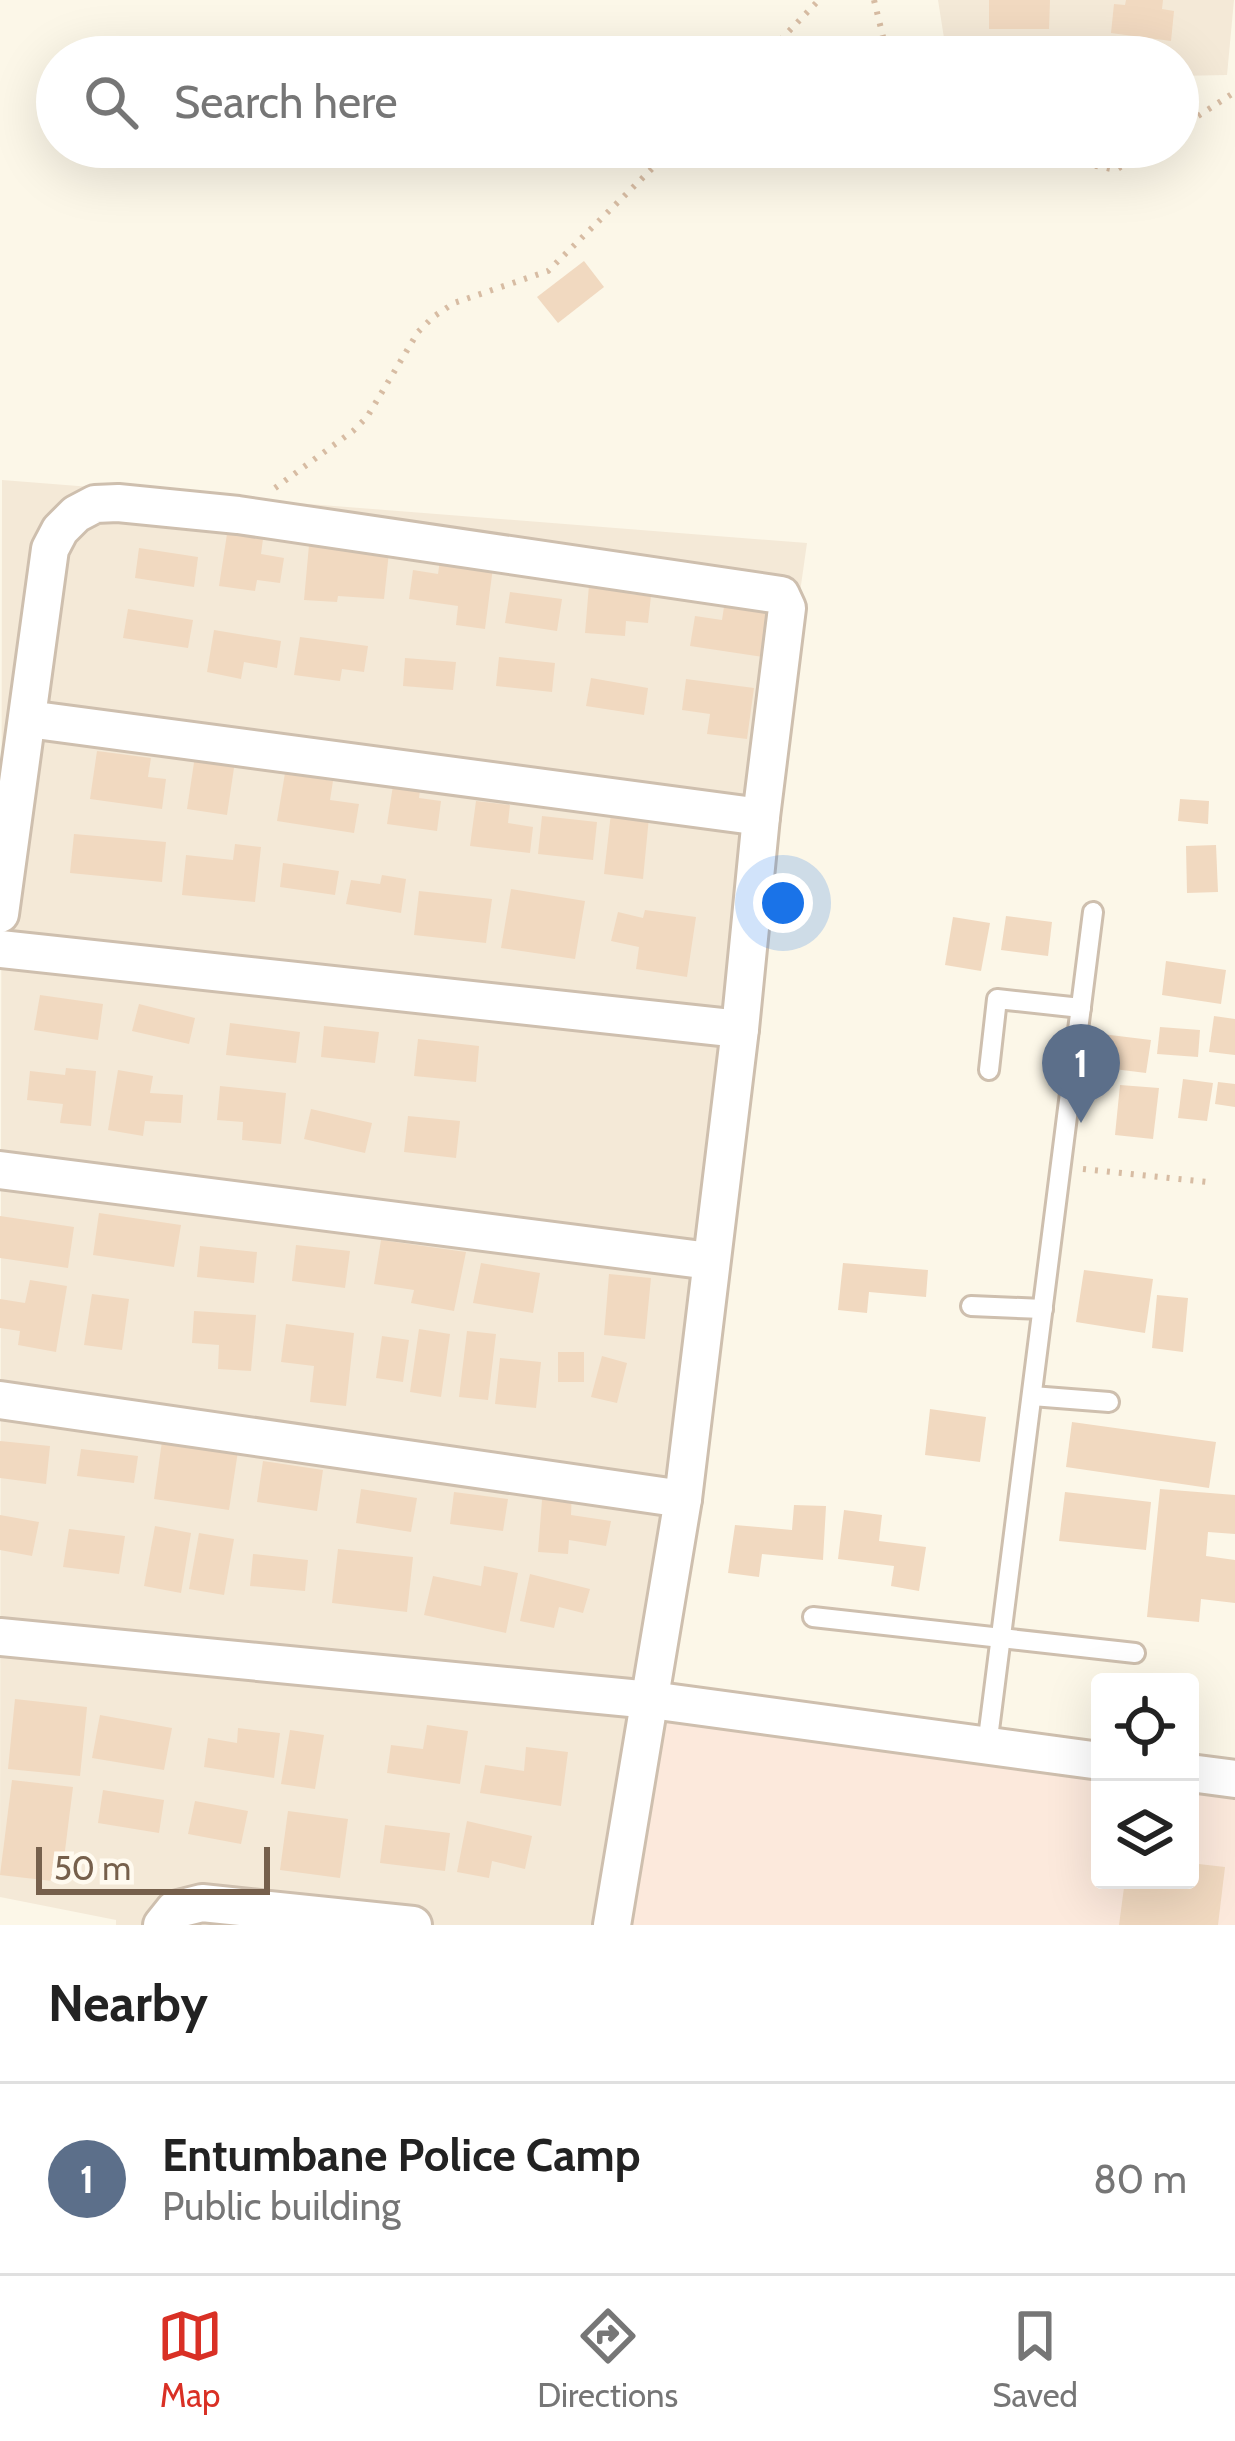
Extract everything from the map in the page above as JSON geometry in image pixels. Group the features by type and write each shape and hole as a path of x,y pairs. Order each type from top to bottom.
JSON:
{"street":[{"path":"0,914 50,549 60,530 95,504 238,514 781,595 788,608 683,1499 612,1925"},
{"path":"28,719 760,817"},
{"path":"0,949 740,1029"},
{"path":"0,1170 710,1261"},
{"path":"0,1400 683,1499"},
{"path":"0,1636 651,1700 1091,1760"},
{"path":"1199,1774 1235,1779"},
{"path":"162,1925 174,1910 202,1903 413,1925"}],"lane":[{"path":"987,1746 1093,912"},
{"path":"989,1070 997,999 1081,1008"},
{"path":"971,1306 1043,1310"},
{"path":"1032,1396 1109,1402"},
{"path":"813,1617 1135,1653"}],"path":[{"path":"784,36 819,0"},
{"path":"874,0 883,36"},
{"path":"1199,115 1235,92"},
{"path":"238,514 367,418 418,332 434,317 454,303 548,271 653,168"},
{"path":"1061,1167 1207,1182"}],"shaded area":[{"path":"938,0 1234,0 1227,75 1199,76 1199,36 944,36"},
{"path":"2,480 807,543 610,1925 116,1925 116,1920 0,1897"},
{"path":"656,1707 1091,1766 1091,1889 1199,1889 1199,1780 1235,1785 1235,1925 624,1925"}],"building":[{"path":"989,0 1050,0 1049,29 989,29"},
{"path":"1126,0 1163,0 1162,9 1174,11 1172,36 1111,33 1114,4 1125,5"},
{"path":"584,261 604,287 558,323 537,297"},
{"path":"227,534 263,539 261,554 284,558 280,583 257,580 255,591 219,586"},
{"path":"309,545 389,552 384,599 304,600"},
{"path":"139,548 198,557 194,587 135,578"},
{"path":"440,560 493,567 485,629 456,625 458,606 409,599 413,570 438,574"},
{"path":"590,573 631,576 629,594 651,596 648,623 626,621 625,636 585,633"},
{"path":"510,592 562,599 557,631 505,623"},
{"path":"726,594 772,602 763,657 690,646 695,616 722,620"},
{"path":"128,609 193,620 188,648 123,638"},
{"path":"214,630 281,641 277,668 244,662 241,679 207,672"},
{"path":"300,637 368,646 364,672 342,669 340,681 294,675"},
{"path":"499,657 555,663 552,692 496,686"},
{"path":"405,658 456,662 453,690 403,686"},
{"path":"591,678 648,688 644,715 586,706"},
{"path":"686,679 754,688 747,739 707,734 710,714 682,710"},
{"path":"97,751 151,758 148,777 166,779 162,809 90,799"},
{"path":"195,756 235,761 227,815 187,809"},
{"path":"285,773 333,781 330,800 359,804 354,833 277,821"},
{"path":"394,779 421,783 419,798 441,801 437,831 387,824"},
{"path":"1180,799 1209,801 1208,824 1178,821"},
{"path":"476,801 510,805 508,823 533,827 530,853 470,846"},
{"path":"611,813 649,817 643,879 604,874"},
{"path":"542,816 597,822 593,860 538,854"},
{"path":"74,834 166,842 162,882 70,873"},
{"path":"235,844 261,847 255,902 182,895 186,855 233,860"},
{"path":"1216,845 1218,892 1187,893 1186,846"},
{"path":"283,863 339,871 335,895 280,887"},
{"path":"382,875 406,879 401,913 346,904 351,880 380,884"},
{"path":"511,889 585,901 575,959 501,948"},
{"path":"419,891 492,899 486,943 414,935"},
{"path":"645,910 696,917 687,977 636,969 639,947 611,941 618,912 643,918"},
{"path":"1006,916 1052,922 1048,956 1001,950"},
{"path":"953,917 990,923 981,971 945,965"},
{"path":"1166,961 1226,970 1221,1004 1162,995"},
{"path":"40,995 103,1004 98,1040 34,1030"},
{"path":"139,1004 195,1018 189,1044 132,1031"},
{"path":"1214,1016 1235,1019 1235,1055 1209,1052"},
{"path":"230,1023 300,1032 296,1063 226,1055"},
{"path":"324,1026 379,1032 375,1063 321,1057"},
{"path":"1160,1027 1200,1030 1198,1057 1157,1054"},
{"path":"1102,1034 1151,1040 1146,1073 1098,1067"},
{"path":"418,1039 479,1046 476,1082 414,1076"},
{"path":"66,1068 96,1071 91,1126 60,1123 63,1104 27,1100 30,1071 65,1075"},
{"path":"118,1070 153,1076 150,1093 183,1095 181,1123 145,1121 143,1136 108,1130"},
{"path":"1183,1079 1213,1083 1207,1121 1178,1118"},
{"path":"1218,1082 1235,1084 1235,1107 1215,1104"},
{"path":"1120,1085 1159,1088 1153,1139 1115,1135"},
{"path":"220,1086 286,1093 281,1144 242,1140 243,1122 217,1120"},
{"path":"311,1109 372,1123 365,1153 304,1139"},
{"path":"408,1116 460,1121 456,1158 404,1152"},
{"path":"99,1213 181,1225 174,1267 93,1255"},
{"path":"0,1216 74,1227 68,1268 0,1258"},
{"path":"381,1240 466,1252 454,1311 411,1303 414,1290 374,1284"},
{"path":"296,1245 350,1251 345,1288 292,1281"},
{"path":"200,1246 257,1252 254,1283 197,1277"},
{"path":"481,1263 540,1273 533,1313 473,1303"},
{"path":"843,1263 928,1270 926,1297 869,1292 867,1313 838,1310"},
{"path":"1084,1270 1153,1279 1145,1333 1076,1322"},
{"path":"609,1274 651,1278 645,1339 604,1335"},
{"path":"30,1280 67,1286 56,1352 18,1345 20,1331 0,1328 0,1299 25,1303"},
{"path":"92,1294 129,1299 122,1350 84,1345"},
{"path":"1157,1295 1188,1298 1183,1352 1152,1348"},
{"path":"194,1311 256,1315 251,1371 218,1369 219,1345 192,1343"},
{"path":"286,1324 354,1333 346,1406 310,1402 314,1366 281,1362"},
{"path":"419,1329 450,1334 441,1397 410,1392"},
{"path":"467,1331 496,1334 488,1400 459,1397"},
{"path":"382,1336 409,1340 403,1382 376,1378"},
{"path":"558,1352 584,1352 584,1382 558,1382"},
{"path":"602,1356 627,1363 617,1403 591,1397"},
{"path":"500,1358 541,1362 536,1408 495,1404"},
{"path":"930,1409 986,1417 980,1462 925,1455"},
{"path":"1072,1422 1216,1442 1209,1488 1066,1467"},
{"path":"0,1441 50,1446 46,1484 0,1478"},
{"path":"162,1441 238,1451 229,1510 154,1499"},
{"path":"81,1449 138,1456 134,1483 77,1476"},
{"path":"263,1461 323,1470 317,1511 257,1502"},
{"path":"543,1487 572,1489 571,1515 611,1521 606,1546 569,1540 568,1554 538,1552"},
{"path":"361,1489 417,1498 411,1532 356,1523"},
{"path":"1160,1489 1235,1495 1235,1534 1208,1532 1206,1556 1235,1560 1235,1603 1201,1599 1199,1622 1147,1617"},
{"path":"454,1492 508,1499 503,1531 450,1524"},
{"path":"1065,1492 1151,1502 1146,1550 1059,1541"},
{"path":"794,1505 826,1506 823,1560 762,1554 759,1577 728,1573 735,1525 792,1530"},
{"path":"844,1510 882,1515 879,1541 926,1547 919,1591 891,1586 894,1566 838,1559"},
{"path":"0,1515 39,1522 32,1556 0,1550"},
{"path":"155,1526 191,1533 181,1593 144,1586"},
{"path":"69,1529 125,1536 119,1574 63,1567"},
{"path":"199,1533 234,1539 224,1595 189,1589"},
{"path":"338,1549 413,1557 407,1612 332,1603"},
{"path":"253,1554 308,1560 305,1591 250,1586"},
{"path":"484,1566 518,1573 506,1633 424,1615 433,1576 481,1586"},
{"path":"530,1574 590,1589 583,1613 559,1607 554,1628 520,1621"},
{"path":"15,1699 87,1707 80,1776 8,1769"},
{"path":"100,1715 172,1728 164,1770 92,1758"},
{"path":"427,1725 468,1731 460,1784 387,1773 391,1745 423,1749"},
{"path":"238,1728 280,1733 274,1778 204,1767 208,1738 237,1743"},
{"path":"290,1730 324,1735 315,1789 281,1784"},
{"path":"526,1747 568,1752 561,1806 480,1793 485,1765 524,1771"},
{"path":"12,1780 73,1787 61,1882 0,1875"},
{"path":"103,1790 164,1800 159,1833 98,1823"},
{"path":"195,1801 248,1811 241,1844 188,1834"},
{"path":"288,1811 348,1819 340,1878 280,1870"},
{"path":"467,1821 532,1836 525,1869 492,1861 489,1878 457,1872"},
{"path":"385,1825 450,1833 445,1871 380,1863"},
{"path":"1199,1864 1225,1867 1218,1925 1119,1925 1124,1889 1199,1889"}],"place":[{"name":"Entumbane Police Camp","path":"1081,1123"}]}
